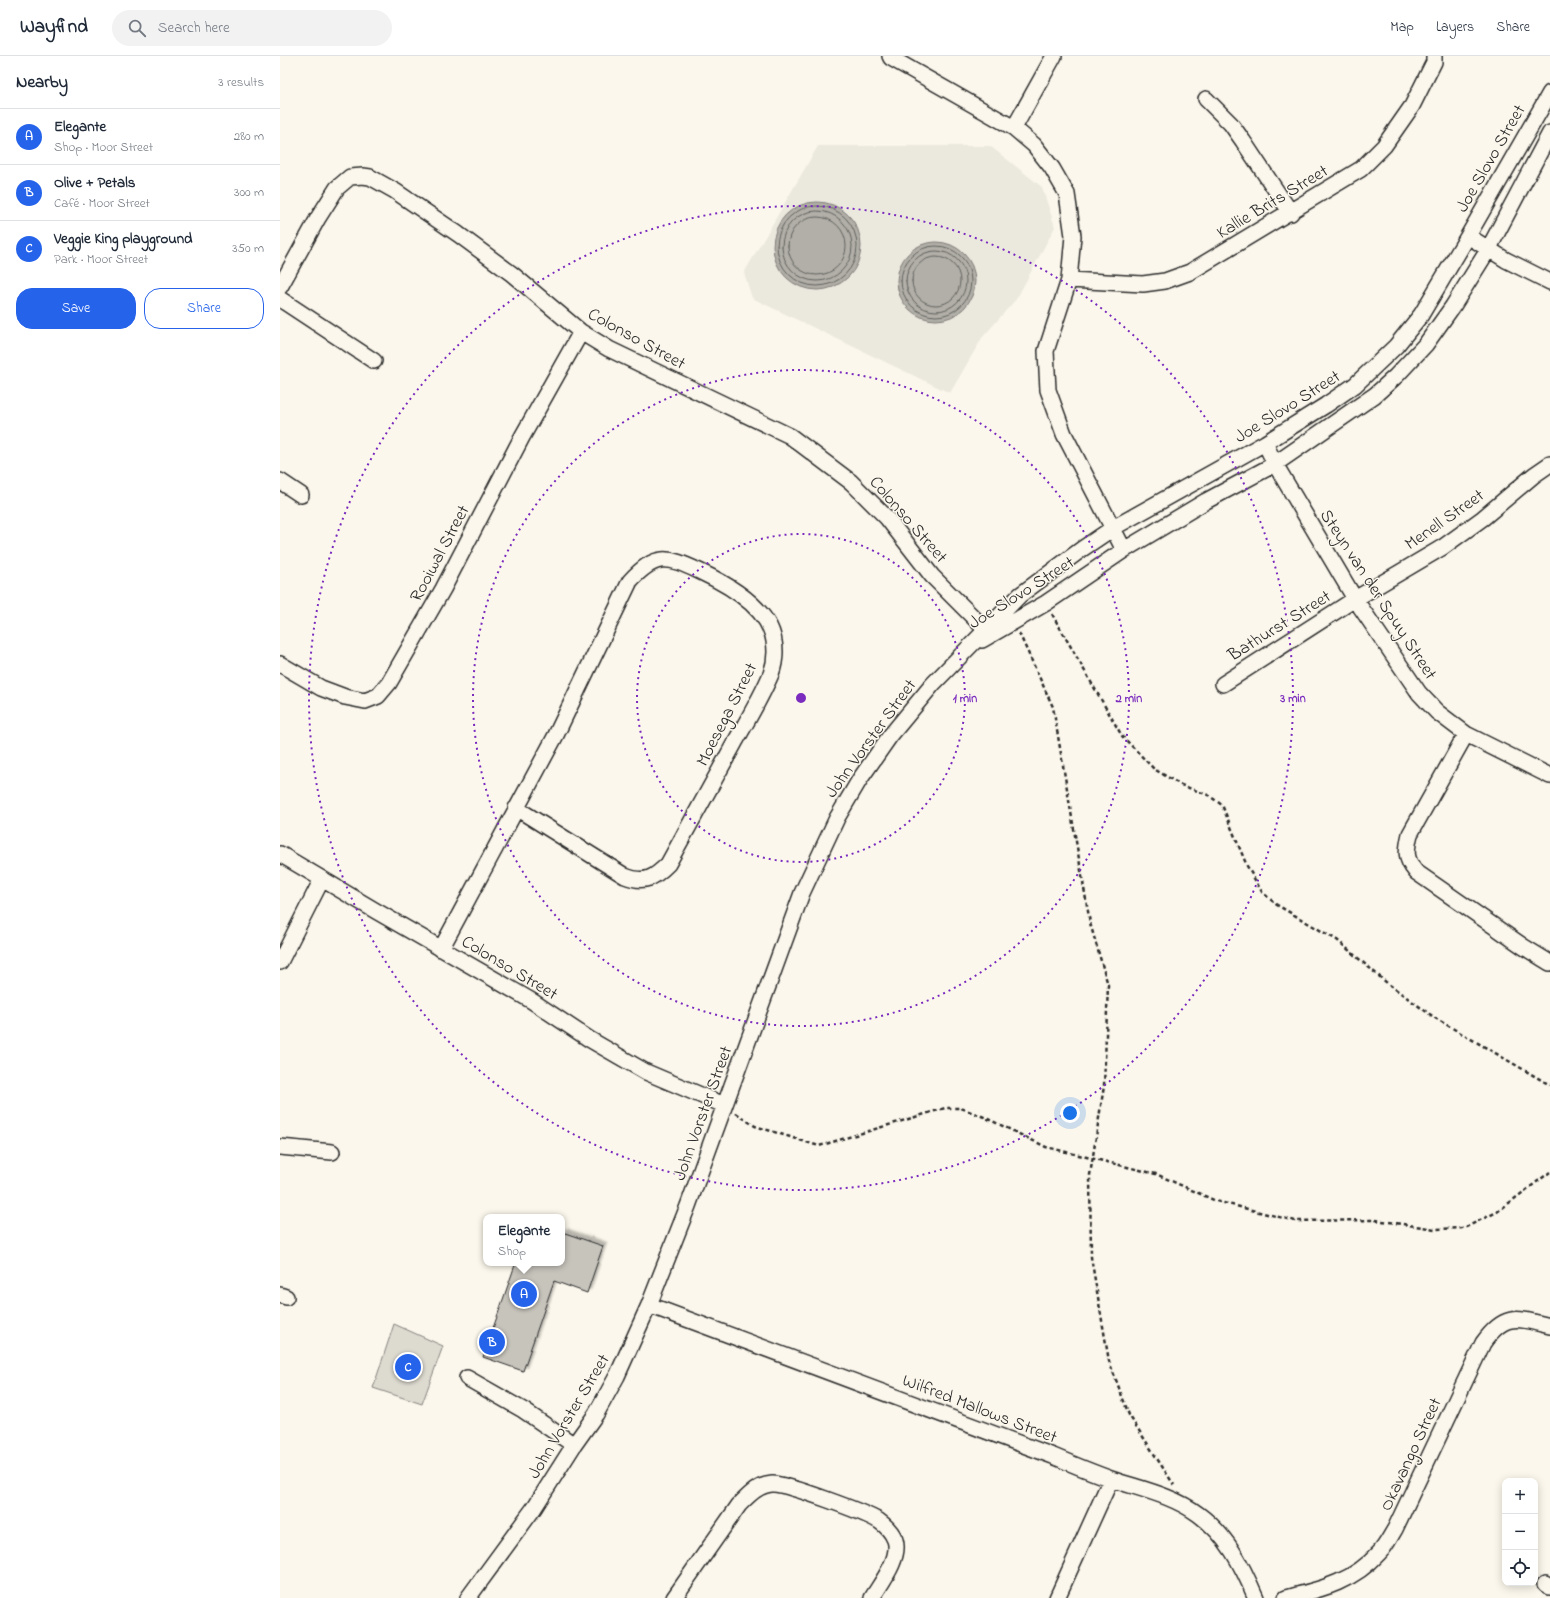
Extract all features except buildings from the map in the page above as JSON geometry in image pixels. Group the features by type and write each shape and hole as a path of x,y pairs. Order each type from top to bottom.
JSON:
{"street":[{"path":"890,56 1014,128 1034,145 1052,168 1067,194 1073,236 1069,280 1046,351 1048,390 1064,434 1124,550"},
{"path":"1014,128 1054,56"},
{"name":"Kallie Brits Street","path":"1069,280 1143,284 1165,281 1190,272 1291,213 1361,169 1384,146 1412,106 1434,62 1434,56"},
{"name":"Joe Slovo Street","path":"971,646 988,632 1020,596 1082,548 1113,528 1265,443 1356,386 1396,346 1421,315 1550,93"},
{"path":"1206,99 1230,124 1243,141 1291,213"},
{"name":"Joe Slovo Street","path":"988,632 1014,622 1046,603 1124,550 1206,501 1275,464 1375,395 1396,376 1426,344 1453,306 1488,250 1550,133"},
{"name":"Colonso Street","path":"280,287 318,218 337,188 350,177 370,177 395,191 458,234 512,274 581,332 609,349 790,436 816,454 851,482 887,518 932,576 988,632"},
{"path":"1468,236 1488,250 1550,282"},
{"path":"280,300 374,361"},
{"name":"Rooiwal Street","path":"280,664 322,688 345,697 365,701 378,696 389,683 443,589 522,437 581,332"},
{"name":"Steyn van der Spuy Street","path":"1265,443 1275,464 1356,599 1419,693 1437,712 1466,734 1550,776"},
{"name":"Menell Street","path":"1356,599 1443,547 1483,518 1534,475 1550,464"},
{"path":"280,482 301,495"},
{"name":"Moesega Street","path":"441,949 516,808 556,735 630,581 642,568 659,560 674,560 700,571 731,588 760,612 774,639 776,656 770,674 751,714 668,864 659,873 646,880 635,880 625,876 516,808"},
{"name":"Bathurst Street","path":"1223,684 1356,599"},
{"name":"John Vorster Street","path":"468,1598 534,1508 574,1445 596,1414 617,1376 650,1305 699,1178 724,1105 802,893 837,818 860,779 890,736 933,684 971,646"},
{"path":"1466,734 1410,834 1407,849 1408,863 1416,872 1524,947 1550,963"},
{"name":"Colonso Street","path":"280,854 532,1002 589,1039 646,1072 724,1105"},
{"path":"280,962 322,878"},
{"path":"280,1147 332,1152"},
{"name":"Wilfred Mallows Street","path":"650,1305 869,1386 1111,1479 1159,1494 1178,1503 1196,1513 1215,1527 1236,1555 1256,1598"},
{"name":"Okavango Street","path":"1286,1598 1342,1581 1364,1567 1380,1552 1395,1530 1483,1343 1493,1329 1503,1322 1515,1319 1550,1326"},
{"path":"467,1378 523,1410 574,1445"},
{"path":"1057,1598 1111,1479"},
{"path":"674,1598 739,1505 760,1487 774,1484 824,1499 861,1513 878,1521 888,1528 895,1540 896,1554 888,1572 872,1598"}],"path":[{"path":"1046,603 1122,736 1154,769 1182,785 1208,795 1222,805 1247,866 1262,892 1277,905 1337,940 1387,983 1434,1018 1550,1085"},
{"path":"1014,622 1053,707 1090,922 1108,984 1104,1086 1090,1175 1091,1257 1109,1361 1129,1415 1177,1490 1178,1503"},
{"path":"724,1105 756,1126 819,1146 945,1108 962,1108 1046,1147 1156,1174 1216,1201 1295,1222 1376,1220 1434,1229 1464,1228 1497,1212 1550,1172"}],"shaded area":[{"path":"818,146 990,146 1042,187 1055,227 1017,298 982,338 950,393 752,298 744,273"},
{"path":"394,1324 443,1346 422,1404 373,1388"}],"water":[{"path":"817,202 834,205 848,215 858,229 861,246 858,263 848,277 834,287 817,290 800,287 786,277 776,263 773,246 776,229 786,215 800,205"},
{"path":"936,242 951,245 964,253 972,266 975,281 972,296 964,309 951,317 936,320 921,317 908,309 900,296 897,281 900,266 908,253 921,245"}],"place":[{"name":"Elegante","path":"524,1294"},
{"name":"Olive + Petals","path":"492,1342"},
{"name":"Veggie King playground","path":"408,1367"}]}
